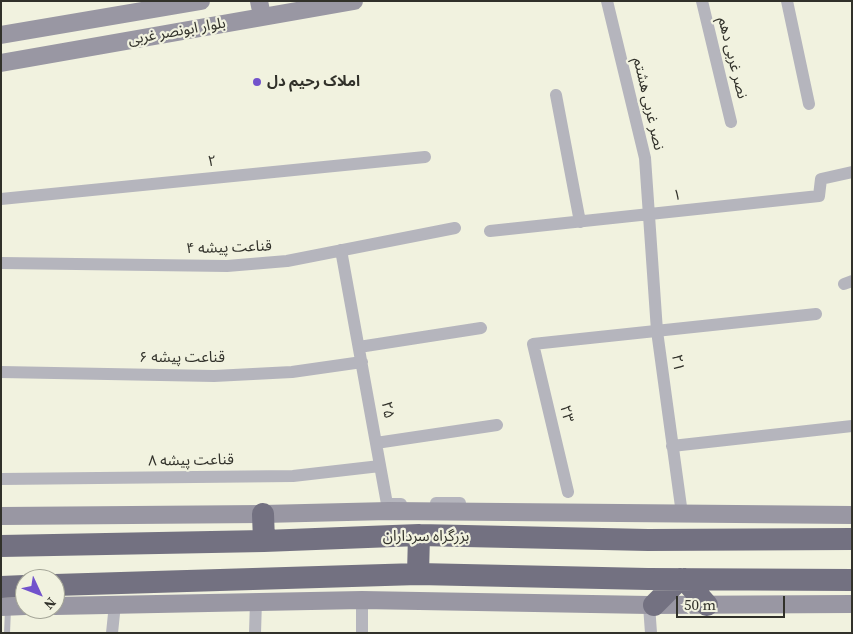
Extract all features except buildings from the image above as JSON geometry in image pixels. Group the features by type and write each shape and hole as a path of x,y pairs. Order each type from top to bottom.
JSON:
{"highway":[{"path":"262,514 264,541"},
{"path":"418,574 419,535"},
{"name":"بزرگراه سرداران","path":"1,546 264,541 419,535 648,540 852,538"},
{"path":"65,585 418,574 852,580"},
{"path":"682,579 707,605"},
{"path":"652,605 682,579"}],"main road":[{"name":"بلوار ابونصر غربی","path":"1,35 201,1"},
{"name":"بلوار ابونصر غربی","path":"1,63 261,9 354,1"},
{"path":"1,516 389,511 852,515"},
{"path":"65,606 362,600 652,605 852,604"}],"street":[{"name":"نصر غربی هشتم","path":"607,1 645,158 648,215"},
{"name":"نصر غربی دهم","path":"702,1 731,122"},
{"path":"787,1 809,104"},
{"path":"556,95 580,222"},
{"name":"۲","path":"1,199 425,157"},
{"name":"۱","path":"490,231 819,196 821,179 852,172"},
{"name":"۲۱","path":"648,215 657,331 682,514"},
{"name":"قناعت پیشه ۴","path":"1,263 228,266 287,261 455,228"},
{"name":"۲۵","path":"341,250 387,504 460,503"},
{"path":"657,331 816,314"},
{"path":"359,347 480,328"},
{"name":"۲۳","path":"568,492 533,344 657,331"},
{"name":"قناعت پیشه ۶","path":"1,372 214,376 292,372 362,362"},
{"path":"376,443 497,425"},
{"path":"672,446 852,426"},
{"name":"قناعت پیشه ۸","path":"1,479 293,476 380,466"},
{"path":"362,600 362,633"},
{"path":"256,601 256,633"},
{"path":"112,633 115,604"},
{"path":"651,633 652,605"}],"lane":[{"path":"7,633 9,602"}],"place":[{"name":"املاک رحیم دل","path":"257,82"}]}
